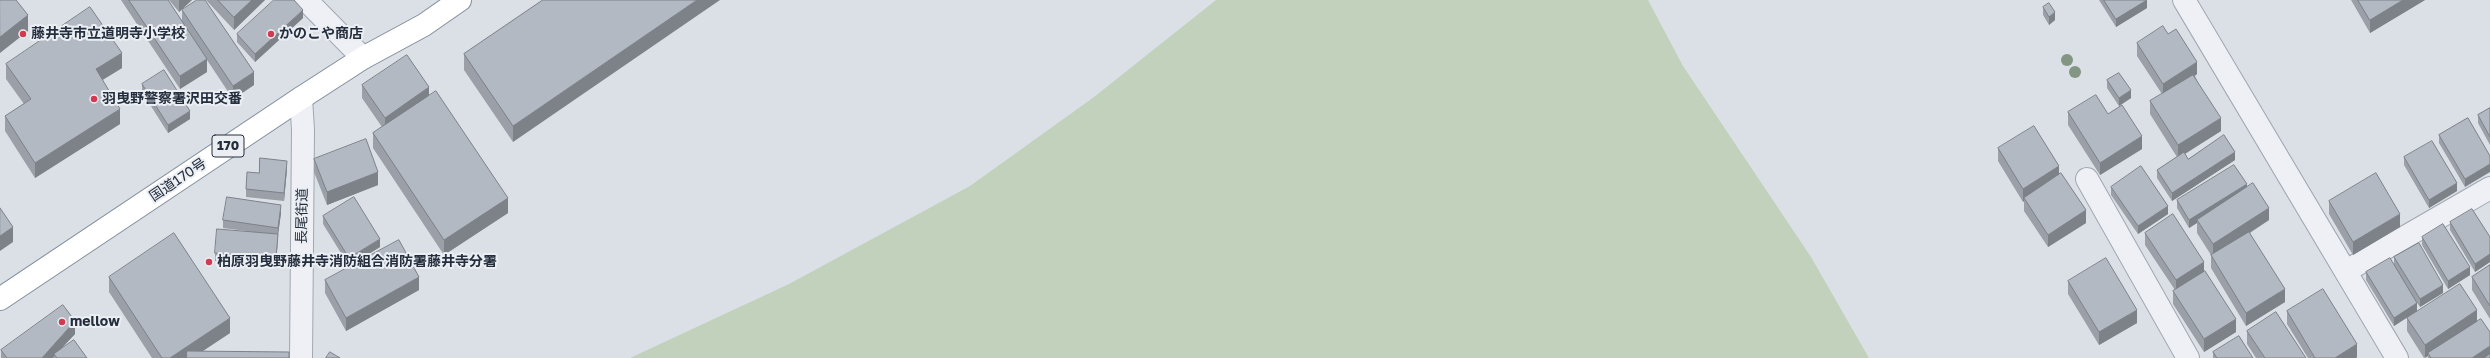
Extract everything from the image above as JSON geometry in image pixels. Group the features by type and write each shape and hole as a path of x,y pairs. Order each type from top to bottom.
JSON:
{"highway":[{"name":"国道170号","path":"0,299 301,98 363,58 424,25 460,0"}],"street":[{"path":"306,0 363,58"},
{"path":"2184,0 2346,271 2391,356"},
{"name":"長尾街道","path":"301,98 303,130 301,358"},
{"path":"2087,179 2188,358"},
{"path":"2346,271 2490,188"}],"green space":[{"path":"1216,0 1648,0 1683,66 1811,257 1869,358 630,358 789,284 970,186 1094,97"}],"building":[{"path":"0,0 16,0 28,15 0,37"},
{"path":"129,0 168,0 207,59 180,76"},
{"path":"197,0 205,0 254,72 233,86 182,10"},
{"path":"218,0 252,0 234,17"},
{"path":"274,0 294,0 303,10 255,54 237,34"},
{"path":"543,0 697,0 513,126 464,54"},
{"path":"2104,0 2147,0 2116,19"},
{"path":"2358,0 2403,0 2370,20"},
{"path":"2049,3 2055,12 2049,17 2043,7"},
{"path":"90,7 122,53 96,69 120,109 35,163 5,116 31,99 6,64"},
{"path":"2163,26 2168,34 2176,29 2197,62 2163,84 2137,43"},
{"path":"407,55 429,87 385,118 362,85"},
{"path":"164,70 190,111 168,125 142,84"},
{"path":"2119,73 2131,90 2119,98 2107,80"},
{"path":"2193,75 2221,118 2178,145 2150,101"},
{"path":"436,91 508,198 444,240 373,133"},
{"path":"2096,95 2108,114 2122,105 2142,136 2100,163 2068,112"},
{"path":"2490,108 2490,137 2478,115"},
{"path":"2468,118 2490,156 2490,164 2465,179 2439,135"},
{"path":"2034,126 2059,166 2023,189 1998,148"},
{"path":"2224,135 2235,152 2172,193 2157,170 2184,152 2188,159"},
{"path":"366,139 378,172 327,192 314,159"},
{"path":"2432,141 2457,183 2429,200 2404,157"},
{"path":"260,158 287,161 284,193 246,189 247,172 259,173"},
{"path":"2234,165 2247,184 2189,220 2177,200"},
{"path":"2141,166 2168,206 2138,226 2111,187"},
{"path":"2061,173 2086,210 2048,235 2024,198"},
{"path":"2376,173 2400,214 2353,242 2329,201"},
{"path":"2253,183 2269,208 2213,244 2197,220"},
{"path":"227,197 281,205 278,228 223,220"},
{"path":"354,197 380,239 349,258 323,216"},
{"path":"0,208 13,227 0,236"},
{"path":"2472,209 2490,237 2490,254 2475,264 2450,222"},
{"path":"2173,214 2204,262 2176,280 2145,233"},
{"path":"2443,224 2470,267 2448,281 2422,237"},
{"path":"217,229 278,234 276,258 215,253"},
{"path":"2249,232 2285,289 2246,313 2211,255"},
{"path":"174,233 230,318 170,358 162,358 109,277"},
{"path":"399,240 419,277 346,318 325,280"},
{"path":"2419,243 2443,285 2420,299 2394,257"},
{"path":"2106,258 2137,310 2099,332 2068,281"},
{"path":"2390,258 2417,303 2394,318 2366,272"},
{"path":"2490,265 2490,306 2472,277"},
{"path":"2205,271 2236,319 2204,339 2173,291"},
{"path":"2460,284 2477,310 2425,345 2407,318"},
{"path":"2323,289 2357,344 2335,358 2315,358 2287,311"},
{"path":"63,305 75,321 42,358 7,358 1,350"},
{"path":"2276,312 2306,358 2265,358 2247,331"},
{"path":"2481,319 2490,332 2490,346 2472,358 2431,358 2428,353"},
{"path":"2239,336 2253,358 2217,358 2213,352"},
{"path":"74,340 87,358 57,358 54,354"},
{"path":"187,351 289,352 289,358 187,358"},
{"path":"330,352 340,358 326,358"},
{"path":"2490,354 2490,358 2484,358"}],"place":[{"name":"藤井寺市立道明寺小学校","path":"23,34"},
{"name":"かのこや商店","path":"271,34"},
{"name":"羽曳野警察署沢田交番","path":"94,99"},
{"name":"柏原羽曳野藤井寺消防組合消防署藤井寺分署","path":"209,262"},
{"name":"mellow","path":"62,322"}]}
